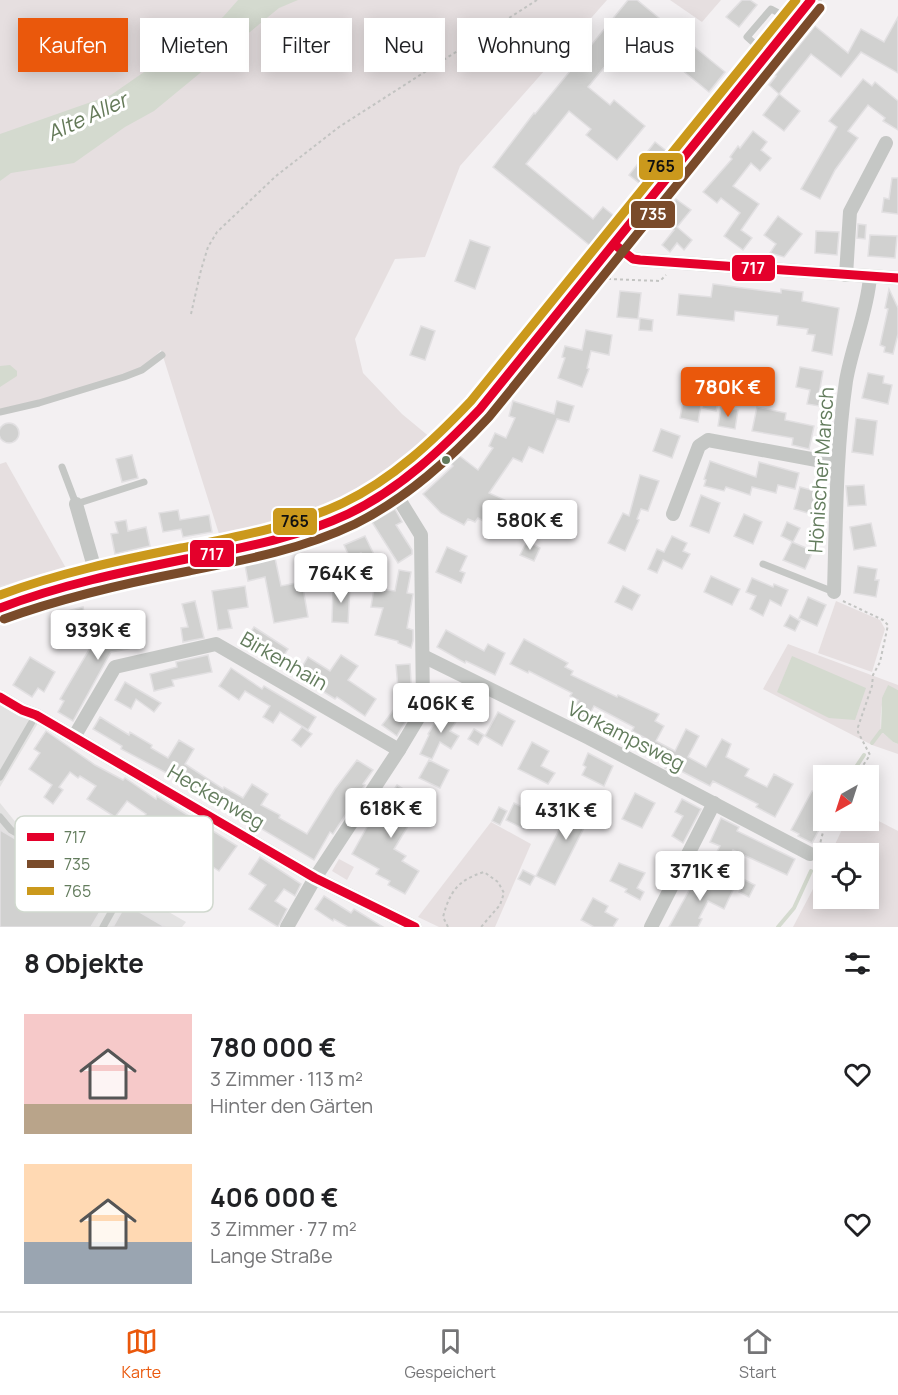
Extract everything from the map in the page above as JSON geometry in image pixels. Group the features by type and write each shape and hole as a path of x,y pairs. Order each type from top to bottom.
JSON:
{"main road":[{"path":"0,608 31,595 97,577 278,539 328,523 392,488 421,467 465,425 526,354 811,0"}],"street":[{"path":"846,275 850,212 885,143"},
{"path":"614,244 633,259 640,260 898,278"},
{"name":"Hönischer Marsch","path":"834,592 838,464 846,379 868,295 870,277"},
{"path":"673,513 699,446 708,440 838,464"},
{"path":"287,927 315,878 423,710 420,535 392,488"},
{"path":"76,504 97,577"},
{"name":"Birkenhain","path":"74,737 115,667 216,644 399,750"},
{"name":"Vorkampsweg","path":"423,656 810,854"},
{"name":"Heckenweg","path":"0,697 36,715 209,816"},
{"path":"651,927 714,803"},
{"name":"Heckenweg","path":"213,818 315,878 415,927"}],"lane":[{"path":"0,412 124,377 142,370 162,355"},
{"path":"62,467 76,504 144,482"},
{"name":"Hönischer Marsch","path":"763,564 834,592"},
{"path":"0,777 36,715"},
{"path":"0,817 15,832"},
{"path":"103,927 111,912"}],"path":[{"path":"191,314 208,247 217,232 276,176 339,127 537,0"},
{"path":"600,279 660,281 669,271"},
{"path":"834,592 839,600 883,620 888,625 880,662 873,675 872,686 858,728 870,755 863,765"},
{"path":"810,854 818,850 823,831"},
{"path":"448,927 443,917 447,901 467,877 484,872 498,882 504,893 500,905 481,927"}],"shaded area":[{"path":"0,0 607,0 591,18 457,18 457,72 543,72 460,166 425,257 395,259 355,339 363,373 402,414 437,443 365,493 299,520 220,537 161,350 142,370 0,415"},
{"path":"670,0 721,0 702,22"},
{"path":"6,462 67,570 0,586 0,464"},
{"path":"67,570 67,574 0,590 0,586"},
{"path":"836,601 880,620 885,629 872,672 818,653"},
{"path":"788,644 898,685 898,690 888,686 886,691 882,702 881,731 898,744 898,754 872,745 763,689"},
{"path":"0,705 38,723 0,787"},
{"path":"0,803 15,822 15,912 169,912 186,922 182,927 0,927"},
{"path":"879,821 898,831 898,927 793,927 813,889 813,909 879,909 879,843 836,843 841,831 879,831"},
{"path":"491,822 531,844 495,927 439,927 418,917"},
{"path":"339,859 354,867 347,880 332,871"}],"water":[{"path":"238,0 298,0 279,8 267,18 261,18 261,23 249,33 249,18 223,17"},
{"name":"Alte Aller","path":"144,72 201,72 154,111 125,127 74,163 11,173 0,181 0,134 111,95"},
{"path":"10,365 17,371 17,376 0,387 0,366"},
{"path":"792,656 866,688 855,720 829,718 777,692"},
{"path":"888,685 898,690 898,744 881,731 882,698"}],"building":[{"path":"628,0 637,0 659,18 613,18"},
{"path":"742,0 750,0 757,5 739,27 726,17"},
{"path":"898,17 898,73 861,52 841,77 811,54 779,94 769,85 815,26 848,53 861,29 884,42"},
{"path":"604,29 604,68 588,87 610,105 614,100 645,126 617,160 586,135 591,129 569,111 526,164 593,219 603,207 617,218 593,248 493,167 534,113 569,72 592,72 592,44"},
{"path":"695,47 725,72 709,92 684,72 695,72"},
{"path":"863,79 872,86 875,82 898,101 898,130 883,121 885,118 868,105 848,131 858,138 835,170 820,199 801,189 837,127 829,121"},
{"path":"779,94 800,111 784,131 763,115"},
{"path":"753,131 767,142 761,150 771,158 760,171 751,163 733,186 759,204 741,230 752,238 743,250 724,236 740,213 721,198 717,203 703,192 732,159 730,157 738,146 740,148"},
{"path":"655,142 669,153 643,186 629,175"},
{"path":"892,178 898,178 898,214 882,212 884,198 889,199"},
{"path":"676,199 691,210 677,227 692,240 684,250 677,243 670,252 662,245 674,230 660,219"},
{"path":"778,216 802,234 784,257 770,253 776,244 764,235"},
{"path":"858,224 866,225 865,239 857,238"},
{"path":"816,231 839,232 837,255 815,253"},
{"path":"870,235 897,236 895,258 868,256"},
{"path":"470,240 490,247 475,289 455,281"},
{"path":"713,284 781,293 781,289 803,292 802,301 839,308 832,355 812,351 815,335 807,334 808,329 777,325 778,316 735,311 734,321 677,315 679,294 711,297"},
{"path":"889,289 898,308 898,334 893,354 884,352 885,347 880,345 888,309 885,308"},
{"path":"620,291 641,293 638,319 617,317"},
{"path":"640,318 653,320 652,331 639,330"},
{"path":"421,326 435,331 425,360 410,355"},
{"path":"586,330 612,335 609,355 591,351 587,368 589,369 582,387 558,378 565,358 562,357 565,346 582,350"},
{"path":"800,367 823,371 819,394 827,396 825,407 807,404 810,390 796,387"},
{"path":"868,373 884,376 883,383 892,385 888,404 862,398"},
{"path":"705,391 720,394 716,411 702,408"},
{"path":"684,396 702,400 698,422 680,418"},
{"path":"513,401 554,414 557,401 574,406 569,422 557,419 543,453 529,447 522,462 513,458 489,493 542,517 529,540 498,525 496,528 478,518 475,522 468,519 464,525 441,513 423,494 453,466 450,463 457,454 478,470 493,448 489,446 495,433 506,438 515,418 509,416"},
{"path":"721,407 738,410 735,429 718,426"},
{"path":"757,407 786,413 785,420 814,426 809,449 792,445 793,438 752,431"},
{"path":"856,418 877,421 873,455 852,452"},
{"path":"9,423 16,426 19,433 16,440 9,443 2,440 -1,433 2,426"},
{"path":"661,429 680,436 672,458 653,451"},
{"path":"132,455 138,478 122,482 116,459"},
{"path":"710,461 756,477 759,462 799,473 795,489 778,485 776,493 752,487 750,495 726,487 724,491 704,486"},
{"path":"640,475 659,481 648,511 641,509 637,519 639,520 625,551 608,543 623,513 629,516"},
{"path":"864,485 866,505 848,506 846,486"},
{"path":"800,487 823,493 818,516 794,509"},
{"path":"701,495 720,503 709,533 690,526"},
{"path":"395,509 402,522 396,525 412,550 412,554 398,563 372,522"},
{"path":"178,510 180,520 209,515 212,532 183,537 181,529 163,532 159,513"},
{"path":"744,514 762,522 753,544 734,536"},
{"path":"126,520 128,531 146,527 150,546 115,554 111,534 118,533 115,522"},
{"path":"787,522 800,528 793,542 781,536"},
{"path":"871,523 876,546 854,550 850,527"},
{"path":"365,536 378,563 367,568 361,553 350,558 344,545"},
{"path":"672,536 687,543 683,551 690,554 682,569 663,560 657,573 648,569 657,549 664,552"},
{"path":"527,541 540,548 534,561 520,555"},
{"path":"792,542 813,551 805,569 783,560"},
{"path":"447,547 467,556 460,571 465,573 461,583 436,572"},
{"path":"275,558 281,586 302,582 308,617 274,623 265,577 248,581 245,565"},
{"path":"858,566 877,569 875,580 879,580 876,597 854,593"},
{"path":"399,570 411,572 407,593 413,594 407,628 413,630 411,648 398,641 375,635 383,608 371,607 374,588 395,591"},
{"path":"711,576 740,589 732,605 704,592"},
{"path":"752,578 773,587 774,584 788,590 781,606 770,600 763,616 750,609 756,596 746,592"},
{"path":"333,585 350,586 348,623 332,622"},
{"path":"245,586 248,607 228,610 232,628 218,630 212,591"},
{"path":"623,586 640,595 632,610 615,602"},
{"path":"808,597 826,605 817,626 799,618"},
{"path":"195,601 204,638 183,642 181,628 188,627 182,604"},
{"path":"83,607 86,622 74,642 67,611"},
{"path":"141,614 144,631 126,634 129,649 111,652 73,721 58,712 64,701 60,699 106,621"},
{"path":"790,615 800,621 795,631 784,626"},
{"path":"254,627 288,649 280,662 246,639"},
{"path":"446,630 484,651 488,644 505,653 495,675 466,661 465,663 437,647"},
{"path":"524,639 568,663 565,667 573,671 571,675 659,714 655,721 664,726 656,741 675,751 686,729 699,736 688,757 706,767 722,739 731,744 726,757 749,769 745,776 767,787 774,774 793,784 775,817 756,807 758,804 713,781 710,786 674,768 672,771 665,768 666,765 660,761 662,758 644,748 649,740 632,731 634,727 594,706 585,723 570,716 578,700 570,696 572,693 510,664"},
{"path":"208,655 212,672 172,680 174,686 154,691 150,674 177,667 176,662"},
{"path":"341,655 358,666 348,680 376,699 365,716 337,697 335,699 297,675 308,657 330,671"},
{"path":"30,657 55,672 44,692 38,688 32,697 13,685"},
{"path":"410,664 412,699 399,700 396,665"},
{"path":"231,668 262,689 264,686 316,717 308,730 280,712 273,723 263,717 270,706 245,691 239,700 219,686"},
{"path":"125,682 161,703 154,712 136,699 131,709 115,700"},
{"path":"398,704 411,713 397,736 382,725"},
{"path":"444,708 459,717 450,731 459,736 451,749 440,742 432,759 420,754 428,734"},
{"path":"498,712 515,721 502,746 485,736"},
{"path":"100,717 129,735 130,732 152,745 151,748 168,758 179,740 194,749 185,764 223,789 224,787 243,798 252,784 268,794 261,805 307,834 335,789 357,760 373,770 333,834 330,832 314,860 178,779 121,749 122,746 93,729"},
{"path":"302,727 312,734 301,747 292,740"},
{"path":"474,729 484,735 478,745 468,739"},
{"path":"46,731 95,765 123,780 125,778 156,799 157,796 189,816 145,816 146,814 127,801 113,816 87,799 96,786 70,772 59,787 63,790 53,804 44,797 52,785 29,769 40,753 34,749"},
{"path":"532,742 549,751 541,766 555,773 548,784 518,769"},
{"path":"588,753 613,766 604,786 582,775"},
{"path":"429,760 449,770 440,788 419,778"},
{"path":"397,785 430,806 423,817 416,813 394,849 406,856 402,861 419,871 405,894 388,885 390,881 376,874 379,869 352,854 377,809 380,811"},
{"path":"813,791 813,831 818,831 812,843 791,830"},
{"path":"635,793 655,803 642,828 622,819"},
{"path":"576,796 595,806 555,885 536,876"},
{"path":"682,799 701,809 683,843 672,836 683,816 675,812"},
{"path":"514,803 532,812 524,829 506,820"},
{"path":"499,807 507,811 500,825 492,821"},
{"path":"721,818 739,827 737,831 795,859 787,875 733,850 724,867 712,861 720,846 710,842"},
{"path":"0,830 15,839 15,912 100,912 91,927 0,927"},
{"path":"213,831 237,846 219,871 213,867"},
{"path":"260,857 301,884 295,896 284,889 275,901 287,909 278,927 249,909 266,885 249,874"},
{"path":"619,863 645,873 637,888 644,892 640,900 625,892 627,889 610,881"},
{"path":"523,870 535,876 530,885 518,879"},
{"path":"697,876 733,890 724,909 708,901 699,918 702,919 698,927 669,927"},
{"path":"745,880 755,885 749,897 739,892"},
{"path":"324,896 351,913 354,909 383,927 348,927 334,919 333,921 315,909"},
{"path":"593,898 608,906 605,912 618,919 613,927 594,927 581,920"},
{"path":"121,912 140,912 165,927 113,927"}],"waterway":[{"path":"872,743 883,731"},
{"path":"857,765 864,755"},
{"path":"778,927 794,908 811,871"}],"transit line":[{"name":"765","path":"0,595 90,568 284,525 343,503 379,483 427,445 471,401 796,0"},
{"name":"717","path":"0,608 46,592 92,580 248,546 309,530 367,504 402,481 435,454 480,409 811,0"},
{"name":"735","path":"4,619 95,591 294,547 355,524 410,490 459,448 489,417 820,8"},
{"name":"717","path":"614,244 633,259 640,260 898,278"},
{"name":"717","path":"0,697 36,715 209,816"},
{"name":"717","path":"213,818 315,878 415,927"}]}
